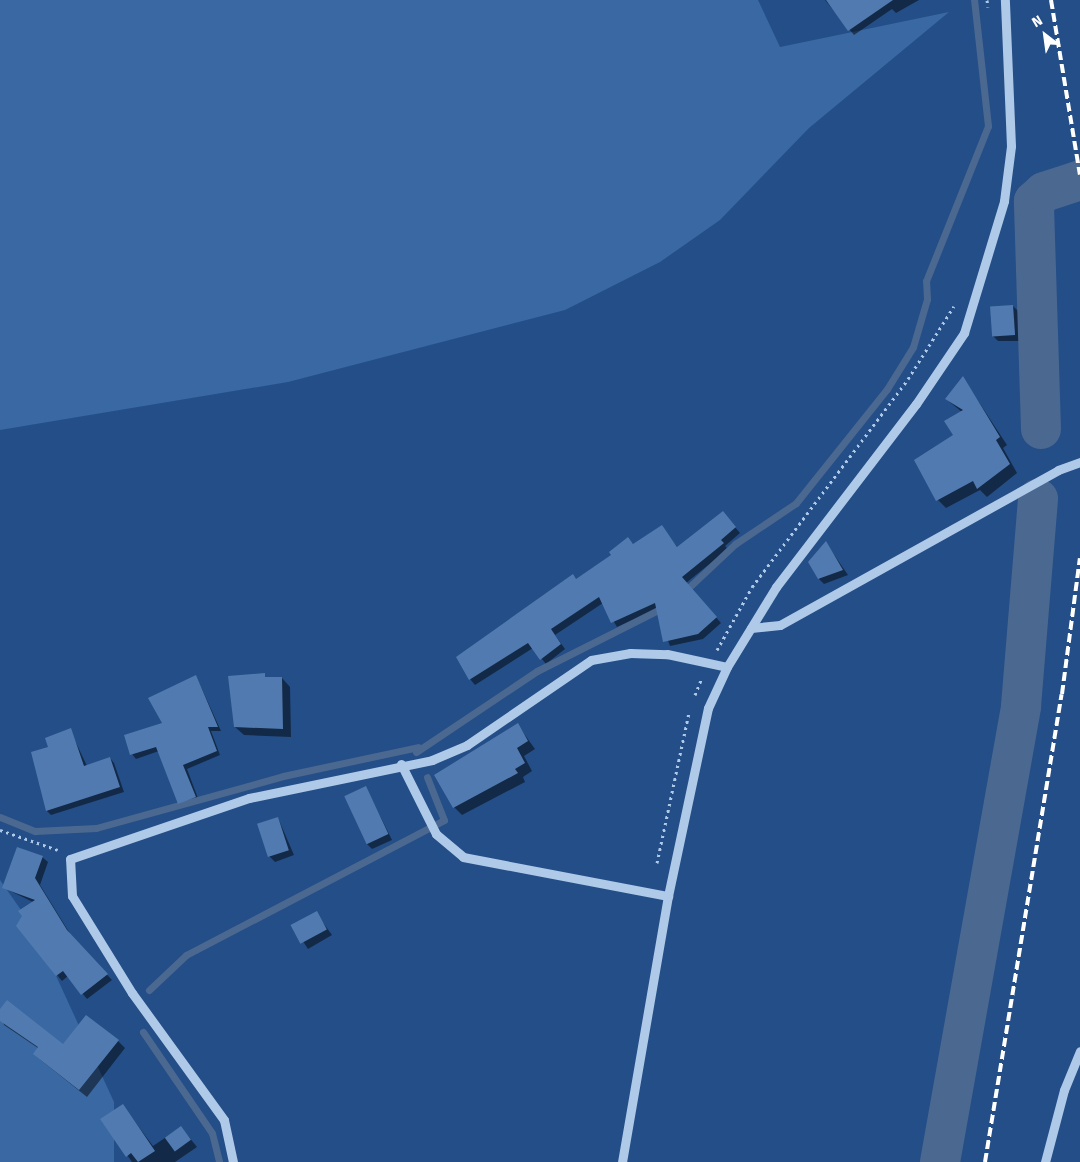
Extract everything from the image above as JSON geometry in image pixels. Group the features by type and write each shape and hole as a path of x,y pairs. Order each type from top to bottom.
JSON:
{"street":[{"path":"622,1162 694,757 708,708 727,667 776,587 916,404 964,333 1004,201 1011,146 1005,0"},
{"path":"751,628 780,625 1080,462"},
{"path":"233,1162 224,1120 132,993 72,896 70,859 249,798 401,764 432,760 467,745 591,660 630,653 667,654 727,667"},
{"path":"401,764 436,834 463,857 668,896"},
{"path":"1045,1162 1064,1090 1080,1050"}],"path":[{"path":"0,830 50,845 70,859"}],"shaded area":[{"path":"0,0 758,0 780,47 949,12 809,128 720,220 660,262 565,310 288,382 0,430"},
{"path":"0,880 35,930 114,1102 114,1162 0,1162"}],"building":[{"path":"826,0 893,0 848,31"},
{"path":"1013,305 1015,335 992,337 990,307"},
{"path":"963,376 1000,437 996,440 1010,464 977,489 973,481 936,501 914,460 953,435 944,421 963,410 945,399"},
{"path":"723,511 736,527 721,540 724,543 682,577 717,617 698,634 663,642 655,603 611,623 599,597 551,629 561,644 540,660 528,643 469,680 456,657 573,574 576,579 611,555 609,552 628,537 633,544 662,525 677,547"},
{"path":"826,541 843,570 818,579 808,562"},
{"path":"265,673 265,677 282,677 283,729 234,727 228,676"},
{"path":"196,675 218,727 208,727 217,751 183,765 196,797 178,804 156,747 130,755 124,735 162,723 148,698"},
{"path":"518,723 528,741 517,748 525,763 515,769 518,773 453,808 434,775"},
{"path":"71,728 84,766 110,757 120,787 46,811 31,752 48,747 45,738"},
{"path":"366,786 388,834 367,844 344,796"},
{"path":"278,817 289,850 268,857 257,824"},
{"path":"17,847 43,856 35,878 67,930 108,974 81,995 63,971 56,976 16,926 22,916 18,911 35,900 2,888"},
{"path":"317,911 327,930 300,944 291,925"},
{"path":"7,1000 63,1044 86,1015 119,1040 79,1090 33,1054 38,1047 0,1021 0,1009"},
{"path":"123,1104 155,1151 138,1162 131,1153 126,1157 100,1119"},
{"path":"181,1126 191,1140 175,1152 165,1138"}],"waterway":[{"path":"685,591 735,544 796,503 887,389 913,347 927,299 926,281 988,126 974,0"},
{"path":"1041,429 1034,201 1044,192 1080,180"},
{"path":"940,1162 1021,706 1038,499"},
{"path":"416,752 537,671 664,607"},
{"path":"0,817 35,831 96,828 283,776 418,747"},
{"path":"149,990 186,955 444,820 427,777"},
{"path":"143,1032 212,1133 219,1162"}],"railway":[{"path":"1051,0 1080,175"},
{"path":"985,1162 1062,694 1080,558"}]}
